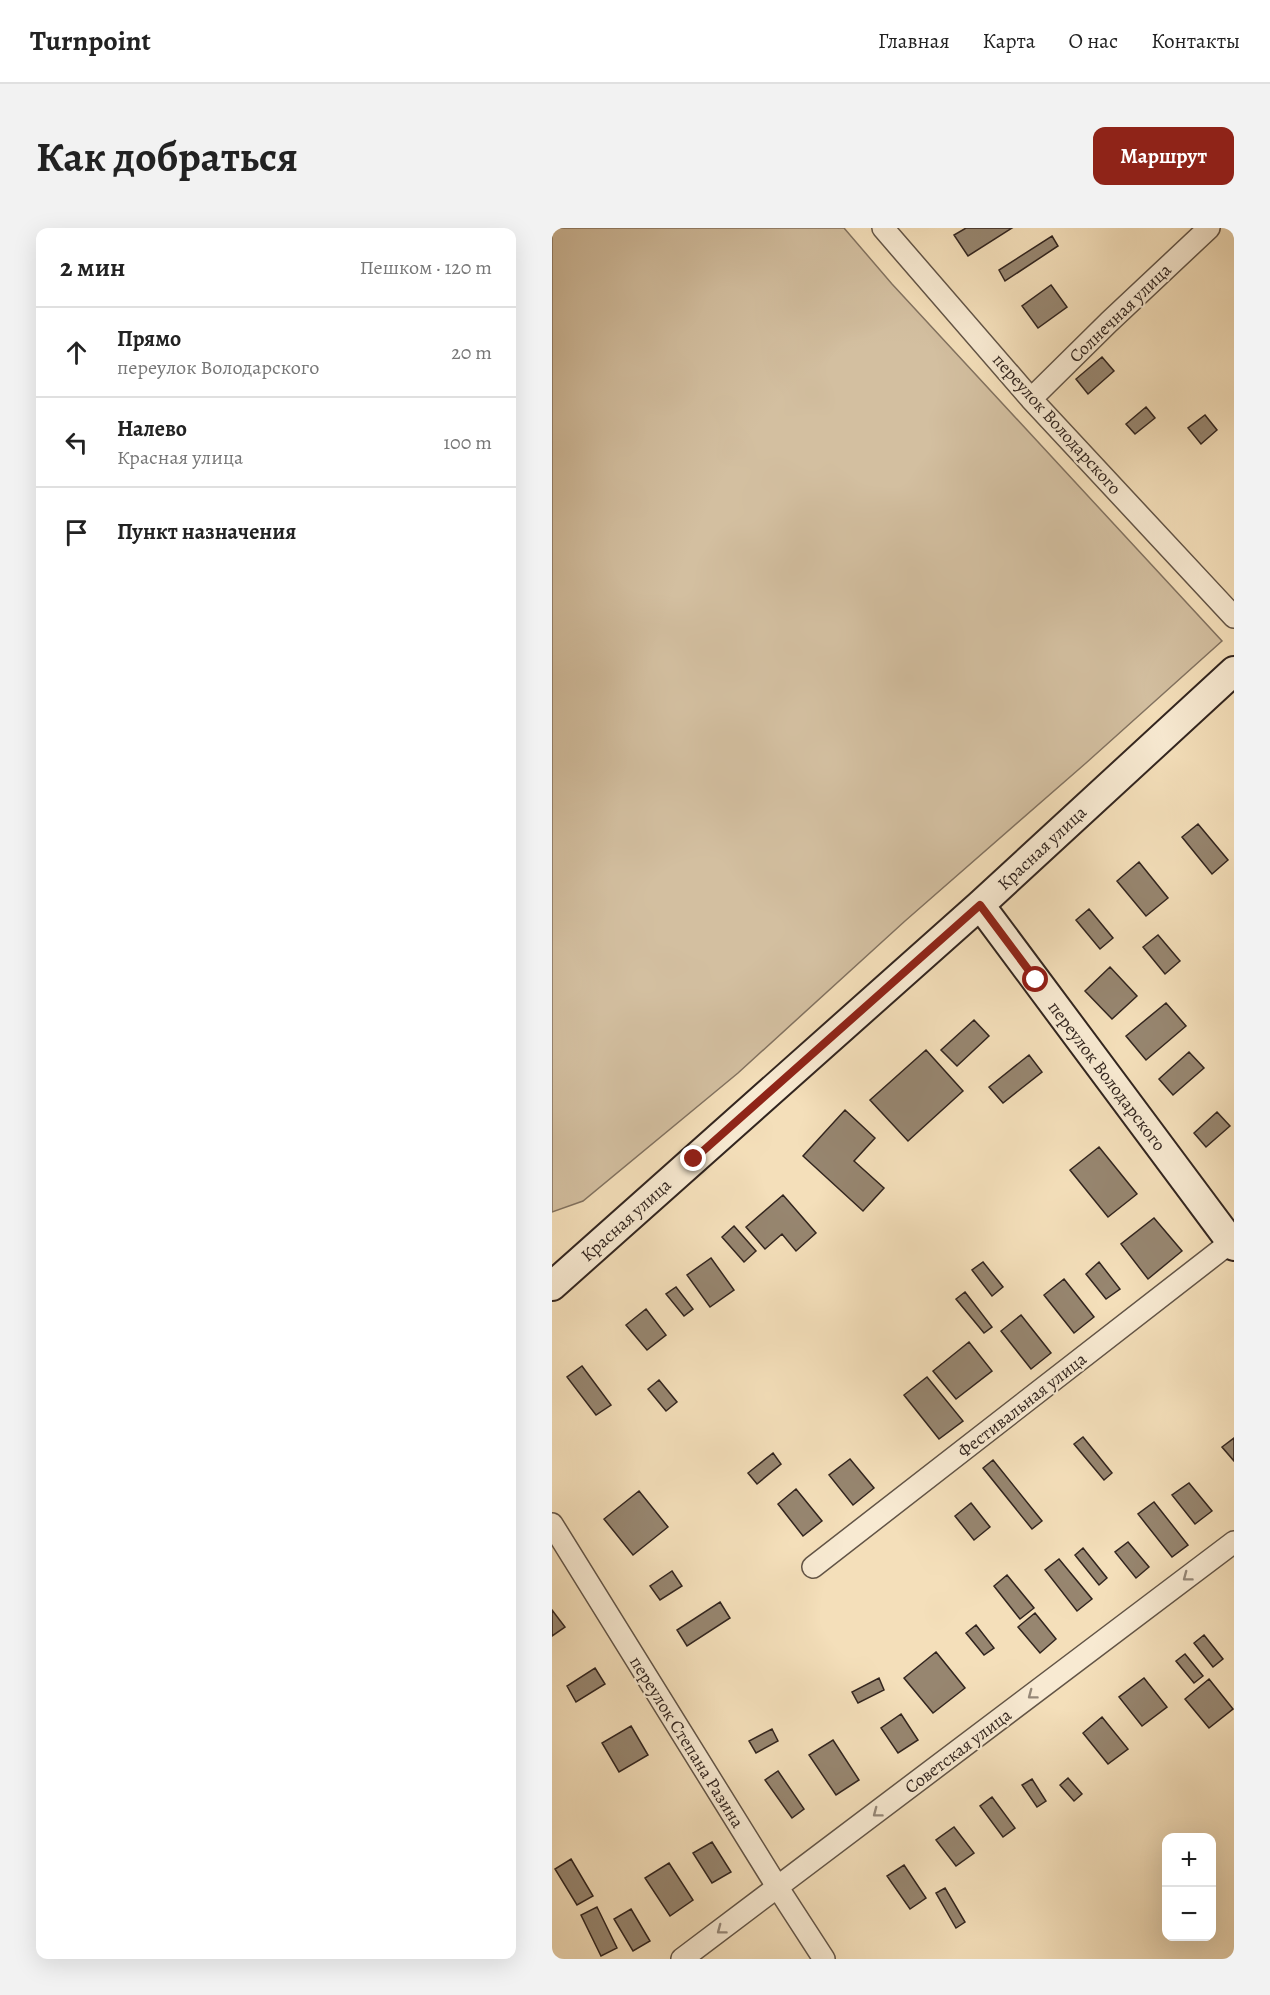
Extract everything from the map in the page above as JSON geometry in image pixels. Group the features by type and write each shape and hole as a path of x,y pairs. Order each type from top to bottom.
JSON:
{"street":[{"name":"переулок Володарского","path":"883,228 1031,399 1234,617"},
{"name":"Солнечная улица","path":"1031,399 1209,228"},
{"name":"Красная улица","path":"552,1286 980,905 1234,671"},
{"name":"переулок Володарского","path":"980,905 1233,1244"},
{"name":"Фестивальная улица","path":"813,1567 1233,1244"},
{"name":"переулок Степана Разина","path":"552,1524 777,1888 824,1959"},
{"name":"Советская улица","path":"682,1959 1234,1542"}],"shaded area":[{"path":"552,228 844,228 892,284 1222,641 905,921 738,1073 583,1201 552,1212"}],"building":[{"path":"966,228 1012,228 968,256 954,235"},
{"path":"1052,236 1058,246 1005,281 999,270"},
{"path":"1051,285 1067,307 1038,328 1022,306"},
{"path":"1102,357 1114,371 1088,394 1076,379"},
{"path":"1146,407 1155,418 1135,434 1126,424"},
{"path":"1205,415 1217,430 1201,444 1188,428"},
{"path":"1198,824 1228,860 1212,874 1182,837"},
{"path":"1139,862 1168,898 1146,916 1117,881"},
{"path":"1089,909 1113,938 1100,949 1076,920"},
{"path":"1158,935 1180,961 1165,974 1143,947"},
{"path":"1110,967 1137,996 1112,1019 1085,991"},
{"path":"1166,1003 1186,1026 1146,1060 1126,1036"},
{"path":"974,1020 989,1036 957,1066 941,1050"},
{"path":"926,1050 963,1091 908,1141 870,1100"},
{"path":"1189,1052 1204,1068 1173,1095 1159,1079"},
{"path":"1029,1055 1042,1072 1003,1103 989,1087"},
{"path":"845,1110 875,1138 854,1161 884,1188 863,1211 803,1156"},
{"path":"1217,1112 1230,1126 1206,1147 1194,1133"},
{"path":"1099,1147 1137,1194 1108,1217 1070,1170"},
{"path":"783,1195 816,1233 796,1251 782,1234 765,1249 746,1227"},
{"path":"1154,1218 1182,1251 1148,1279 1121,1244"},
{"path":"734,1226 756,1251 744,1262 722,1237"},
{"path":"711,1258 734,1290 710,1307 687,1275"},
{"path":"983,1262 1003,1287 992,1296 972,1270"},
{"path":"1099,1262 1120,1289 1106,1299 1086,1274"},
{"path":"1064,1279 1094,1317 1074,1333 1044,1295"},
{"path":"676,1287 693,1309 684,1316 666,1294"},
{"path":"965,1292 992,1327 984,1333 956,1299"},
{"path":"646,1309 666,1335 647,1350 626,1325"},
{"path":"1021,1315 1051,1353 1031,1369 1001,1331"},
{"path":"969,1342 992,1371 956,1399 933,1371"},
{"path":"582,1366 611,1405 596,1415 567,1377"},
{"path":"927,1377 963,1421 939,1439 904,1395"},
{"path":"659,1380 677,1402 666,1411 648,1389"},
{"path":"1083,1437 1112,1473 1104,1480 1074,1444"},
{"path":"1234,1438 1234,1461 1222,1447"},
{"path":"773,1453 781,1464 757,1484 748,1473"},
{"path":"850,1459 874,1488 853,1505 829,1475"},
{"path":"993,1460 1042,1521 1032,1529 983,1468"},
{"path":"1189,1483 1212,1511 1195,1524 1172,1495"},
{"path":"796,1489 822,1521 803,1536 778,1504"},
{"path":"639,1491 668,1527 633,1555 604,1519"},
{"path":"1154,1502 1188,1545 1172,1557 1138,1514"},
{"path":"971,1503 990,1527 974,1540 955,1516"},
{"path":"1128,1542 1149,1567 1136,1578 1115,1552"},
{"path":"1083,1548 1107,1578 1099,1585 1075,1555"},
{"path":"1059,1559 1092,1599 1077,1611 1045,1570"},
{"path":"672,1571 682,1586 660,1600 650,1586"},
{"path":"1007,1575 1034,1608 1020,1619 994,1586"},
{"path":"720,1602 730,1618 687,1646 677,1630"},
{"path":"552,1610 565,1627 552,1636"},
{"path":"1035,1613 1056,1639 1040,1653 1018,1627"},
{"path":"976,1625 994,1648 984,1655 966,1633"},
{"path":"1204,1635 1223,1659 1213,1667 1194,1643"},
{"path":"936,1652 965,1688 933,1713 904,1678"},
{"path":"1185,1654 1203,1676 1194,1683 1176,1661"},
{"path":"595,1668 605,1684 576,1702 567,1686"},
{"path":"879,1678 884,1690 858,1703 852,1692"},
{"path":"1144,1678 1167,1707 1142,1726 1119,1697"},
{"path":"1209,1679 1233,1709 1209,1728 1185,1699"},
{"path":"901,1714 918,1740 898,1753 881,1728"},
{"path":"1102,1717 1128,1749 1108,1764 1083,1733"},
{"path":"631,1726 648,1755 619,1772 602,1743"},
{"path":"772,1729 778,1741 756,1753 749,1741"},
{"path":"833,1740 859,1780 836,1795 809,1755"},
{"path":"778,1771 804,1809 792,1818 765,1780"},
{"path":"1068,1778 1082,1794 1074,1801 1060,1785"},
{"path":"1032,1779 1046,1801 1037,1807 1022,1785"},
{"path":"992,1797 1015,1828 1003,1837 980,1806"},
{"path":"954,1827 974,1853 956,1866 936,1840"},
{"path":"712,1842 731,1872 712,1883 693,1853"},
{"path":"571,1859 593,1896 577,1905 555,1869"},
{"path":"669,1863 693,1900 670,1916 645,1878"},
{"path":"904,1865 926,1898 910,1909 887,1876"},
{"path":"945,1888 965,1922 956,1928 936,1893"},
{"path":"597,1907 617,1948 601,1956 581,1915"},
{"path":"631,1909 650,1941 633,1951 614,1919"}],"route":[{"path":"694,1159 980,905 1036,980"}]}
